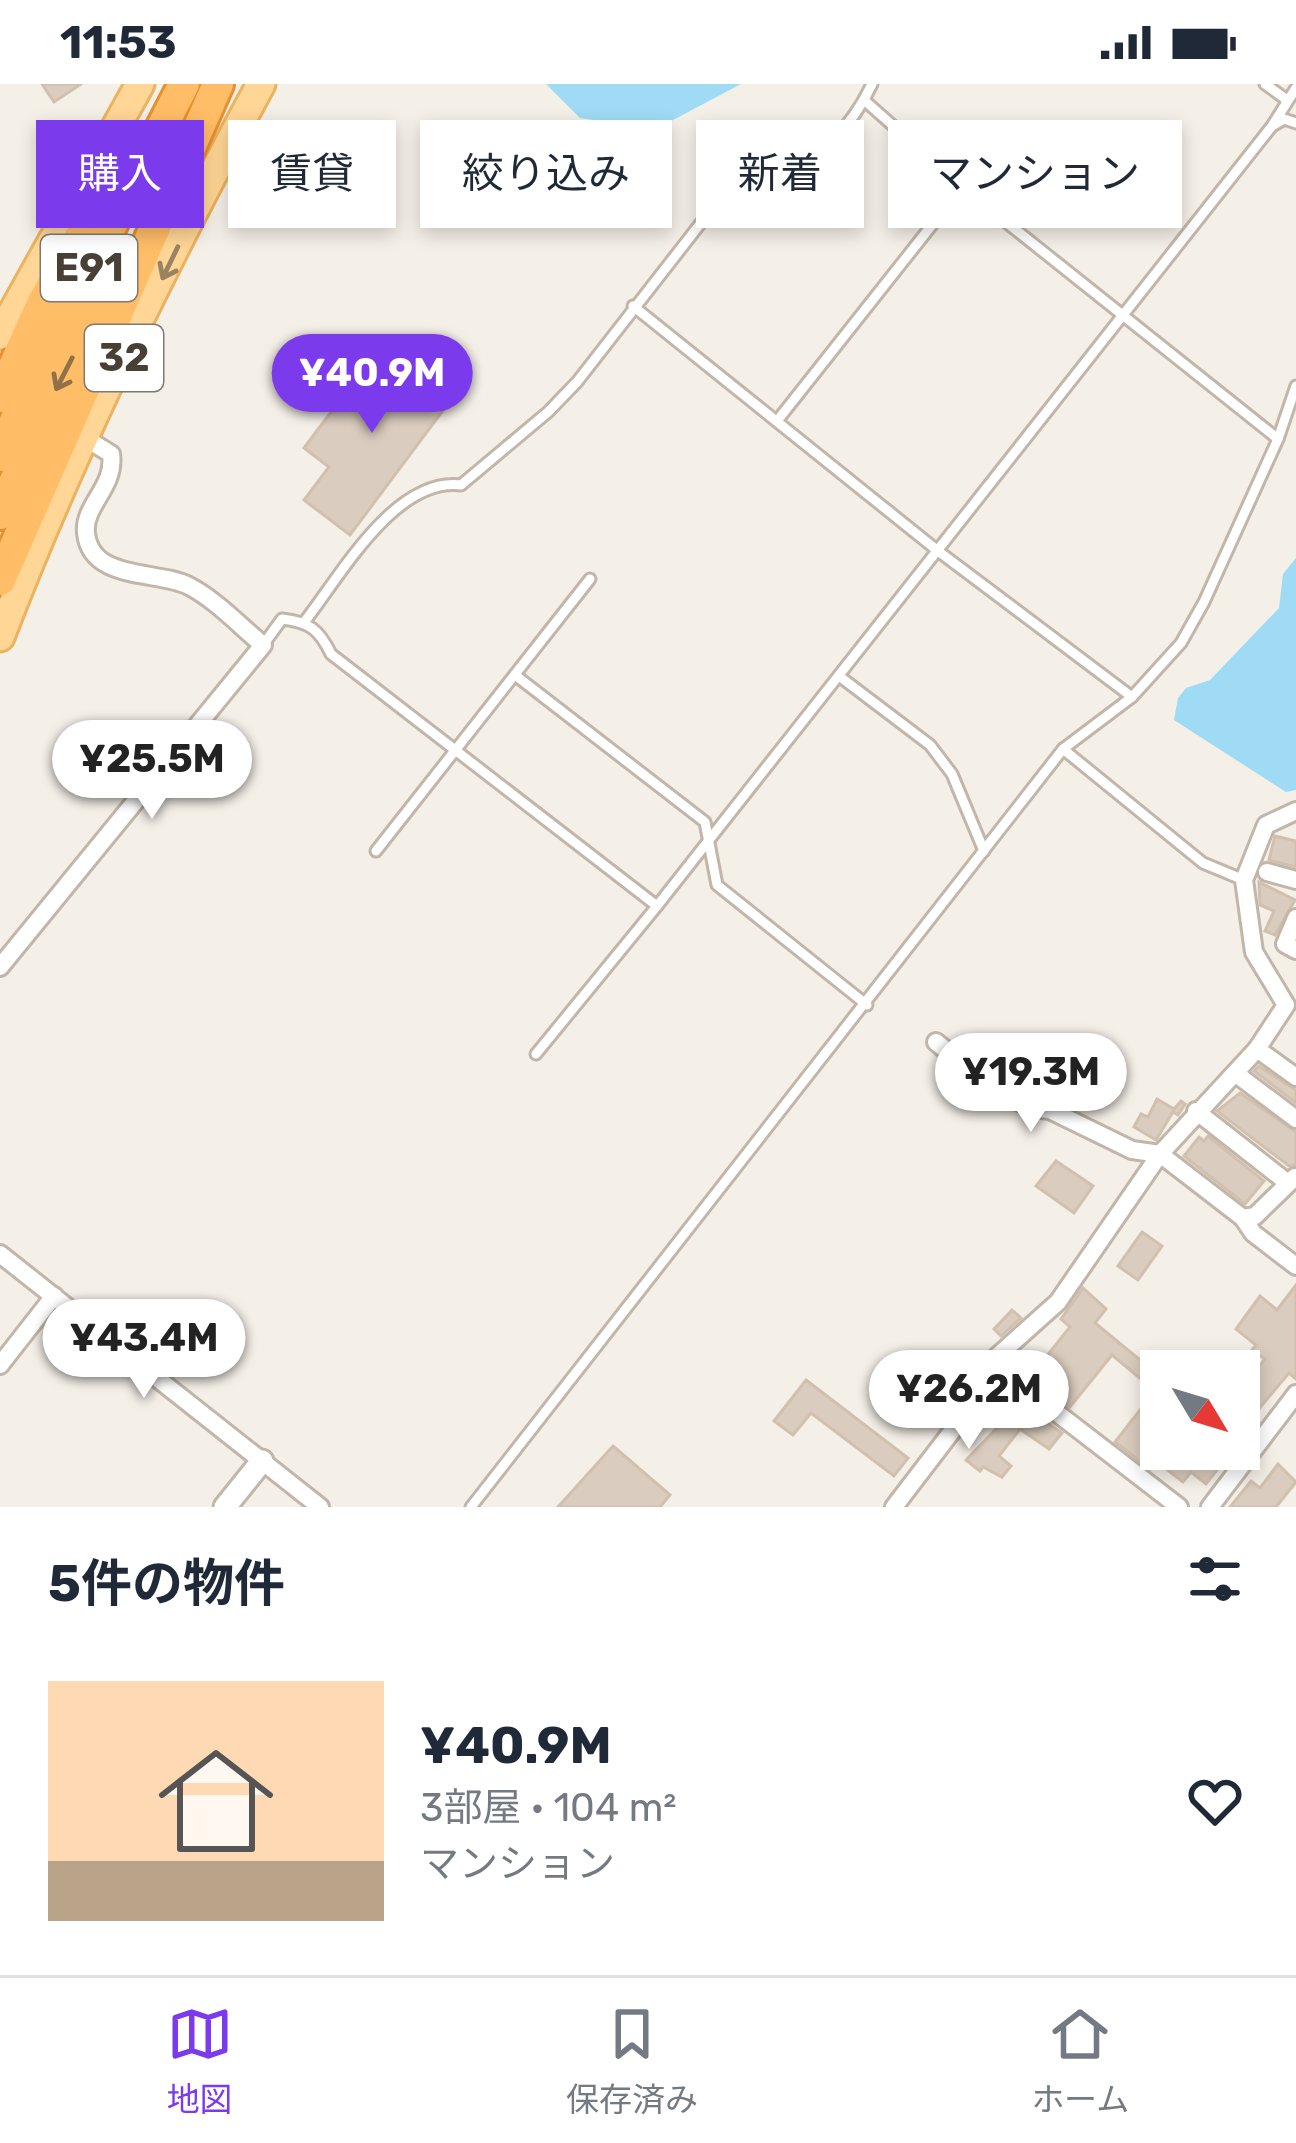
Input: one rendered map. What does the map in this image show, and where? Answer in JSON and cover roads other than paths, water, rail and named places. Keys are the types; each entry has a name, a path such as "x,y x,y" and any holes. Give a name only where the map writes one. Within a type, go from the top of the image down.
{"highway":[{"name":"E91","path":"3,506 59,382 217,84"},
{"path":"0,580 217,84"},
{"name":"E91","path":"0,456 36,372 176,97"},
{"path":"0,397 42,304 141,131 176,97"}],"main road":[{"path":"0,335 140,84"},
{"name":"32","path":"0,637 81,435 261,84"}],"street":[{"path":"0,967 263,645 194,588 115,568 96,554 86,535 88,520 113,471 111,454 81,435"},
{"path":"894,1507 959,1422 991,1362 1058,1302 1160,1154 1257,1049 1286,1005 1254,952 1244,880 1266,825 1296,812"},
{"path":"1267,872 1296,880"},
{"path":"1296,918 1286,944 1296,950"},
{"path":"935,1042 1016,1099 1049,1109 1132,1150 1160,1154 1296,1266"},
{"path":"1257,1049 1296,1077"},
{"path":"1235,1073 1296,1119"},
{"path":"1196,1111 1292,1180 1255,1216 1243,1218"},
{"path":"0,1254 320,1507"},
{"path":"0,1365 54,1296"},
{"path":"991,1362 1179,1507"},
{"path":"1210,1507 1296,1394"},
{"path":"225,1507 262,1460"}],"lane":[{"path":"305,621 391,511 438,482 460,484 548,412 577,382 710,210 731,196 807,164 840,134 872,84"},
{"path":"1265,84 1287,100"},
{"path":"536,1054 1124,315 1272,126 1296,88"},
{"path":"864,100 888,122"},
{"path":"1272,126 1284,119 1296,123"},
{"path":"777,421 930,228"},
{"path":"1013,228 1279,439"},
{"path":"633,305 938,551 1132,698"},
{"path":"471,1507 1063,749 1132,698 1181,644 1279,439 1296,386"},
{"path":"376,851 590,579"},
{"path":"263,645 282,619 305,621 322,634 331,654 656,907"},
{"path":"515,675 705,822 717,885 867,1004"},
{"path":"839,676 930,746 952,774 984,851"},
{"path":"1063,749 1203,863 1244,880"}],"water":[{"path":"546,84 741,84 672,121 580,118"},
{"path":"1296,558 1296,790 1286,792 1174,720 1178,698 1186,688 1210,680 1279,608 1283,574"}]}
